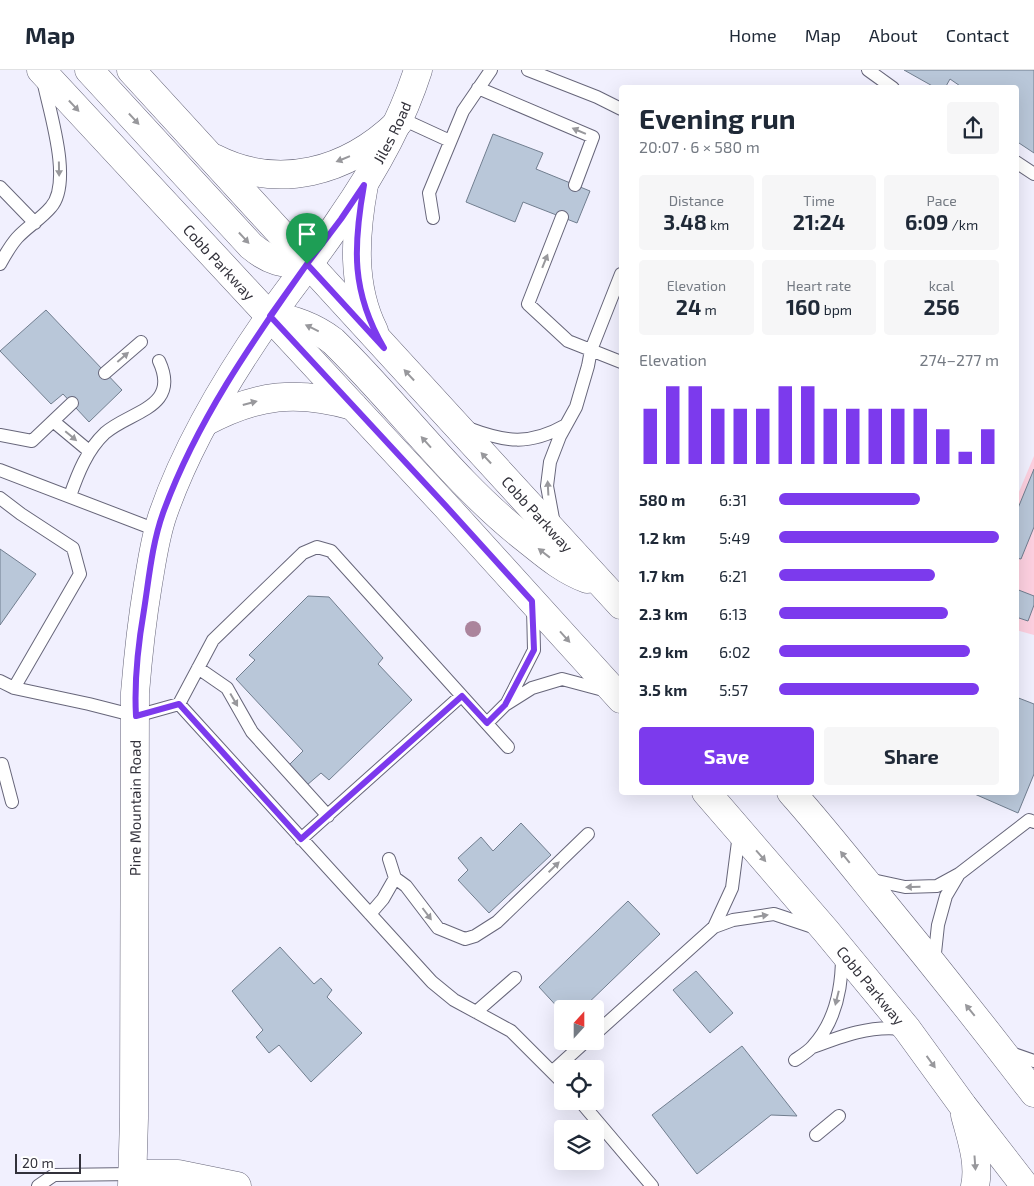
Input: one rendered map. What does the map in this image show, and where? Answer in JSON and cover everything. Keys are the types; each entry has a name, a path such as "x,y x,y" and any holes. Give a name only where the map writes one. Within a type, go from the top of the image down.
{"main road":[{"name":"Cobb Parkway","path":"41,70 354,406 619,696"},
{"path":"89,70 263,256 272,260 307,264"},
{"name":"Cobb Parkway","path":"131,70 619,604"},
{"name":"Jiles Road","path":"307,264 364,185 399,120 418,70"},
{"path":"207,155 224,163 267,175 288,175 311,171 349,158 383,137 399,120"},
{"path":"364,185 357,237 359,285 365,309 384,348"},
{"name":"Pine Mountain Road","path":"133,1180 135,693 140,637 153,550 163,514 183,466 205,422 241,360 307,264"},
{"path":"270,316 302,323 333,341 489,509 560,566 602,584"},
{"path":"205,422 244,404 262,399 299,396 335,401 354,406"},
{"name":"Cobb Parkway","path":"709,795 907,1029 1025,1186"},
{"path":"794,795 934,965 1034,1093"},
{"path":"963,1106 975,1156 976,1180 974,1186"},
{"path":"133,1180 178,1174 237,1186"}],"lane":[{"path":"0,264 17,238 53,206 57,194 59,167 56,134 41,70"},
{"path":"433,218 429,193 463,111 491,70"},
{"path":"528,70 597,97 619,108"},
{"path":"868,70 889,85"},
{"path":"478,88 593,137 575,185"},
{"path":"399,120 450,142"},
{"path":"1019,164 1034,174"},
{"path":"0,187 34,223"},
{"path":"562,217 528,304 568,341 619,361"},
{"path":"557,536 547,486 552,456 576,407 588,366 590,350 619,279"},
{"path":"105,373 141,342"},
{"path":"70,496 89,451 106,433 124,421 144,412 159,397 163,388 164,378 158,361"},
{"path":"0,435 32,440 72,403"},
{"path":"53,421 89,451"},
{"path":"454,424 492,436 517,440 543,436 566,425"},
{"path":"0,470 158,531"},
{"path":"0,498 73,548 80,574 68,598 14,688"},
{"path":"0,680 14,688 136,716 179,704 213,640 303,553 317,547 331,551 508,747"},
{"path":"505,705 534,650 532,601"},
{"path":"198,668 227,688 252,732 328,816"},
{"path":"487,723 505,705 532,688 562,679 619,696"},
{"path":"301,839 462,696"},
{"path":"179,704 432,982 454,1000 511,1031 553,1071 576,1050"},
{"path":"2,764 12,802"},
{"path":"810,795 817,822"},
{"path":"863,878 905,887 937,886 959,874 1029,820 1034,822"},
{"path":"714,927 732,888 740,831"},
{"path":"389,859 395,878 406,886 438,928 465,939 475,936 497,922 588,834"},
{"path":"934,965 938,925 946,896 959,874"},
{"path":"370,914 383,899 395,878"},
{"path":"604,1026 714,927 733,920 774,914 834,941 842,976 832,1020 813,1047"},
{"path":"476,1012 514,978"},
{"path":"795,1060 813,1047 846,1035 886,1027 907,1029"},
{"path":"1000,1048 1027,1060 1034,1061"},
{"path":"588,1110 652,1186"},
{"path":"816,1134 839,1116"},
{"path":"38,1186 54,1174 133,1180"}],"shaded area":[{"path":"1034,456 1034,635 1019,631 1019,492"}],"building":[{"path":"904,70 1034,70 1034,153 1019,143 1019,85 959,85 950,79 947,85 931,85"},
{"path":"493,134 543,153 536,169 590,191 577,223 523,202 515,222 466,202"},
{"path":"46,310 122,390 89,422 63,394 51,404 0,351"},
{"path":"1034,469 1034,527 1021,559 1019,559 1019,506"},
{"path":"0,549 36,574 0,625"},
{"path":"1019,590 1034,596 1034,605 1028,621 1019,618"},
{"path":"308,596 329,597 383,658 378,664 412,700 329,780 321,773 307,785 289,765 303,751 236,679 255,660 249,655"},
{"path":"1019,698 1034,704 1034,774 1018,813 977,795 1019,795"},
{"path":"521,823 551,855 489,913 458,880 468,870 458,858 481,837 493,851"},
{"path":"628,901 660,934 591,1000 554,1000 554,1003 539,987"},
{"path":"280,947 314,984 321,978 332,990 327,997 362,1033 311,1082 279,1045 269,1053 256,1037 263,1030 232,991"},
{"path":"696,971 733,1013 710,1033 673,990"},
{"path":"742,1046 797,1116 771,1115 697,1174 652,1115"}],"route":[{"path":"307,264 270,316 241,360 205,422 183,466 163,514 153,550 140,637 135,693 136,716 179,704 301,839 462,696 487,723 505,705 534,650 532,601 270,316 307,264 384,348 365,309 359,285 357,237 364,185 307,264"}]}
